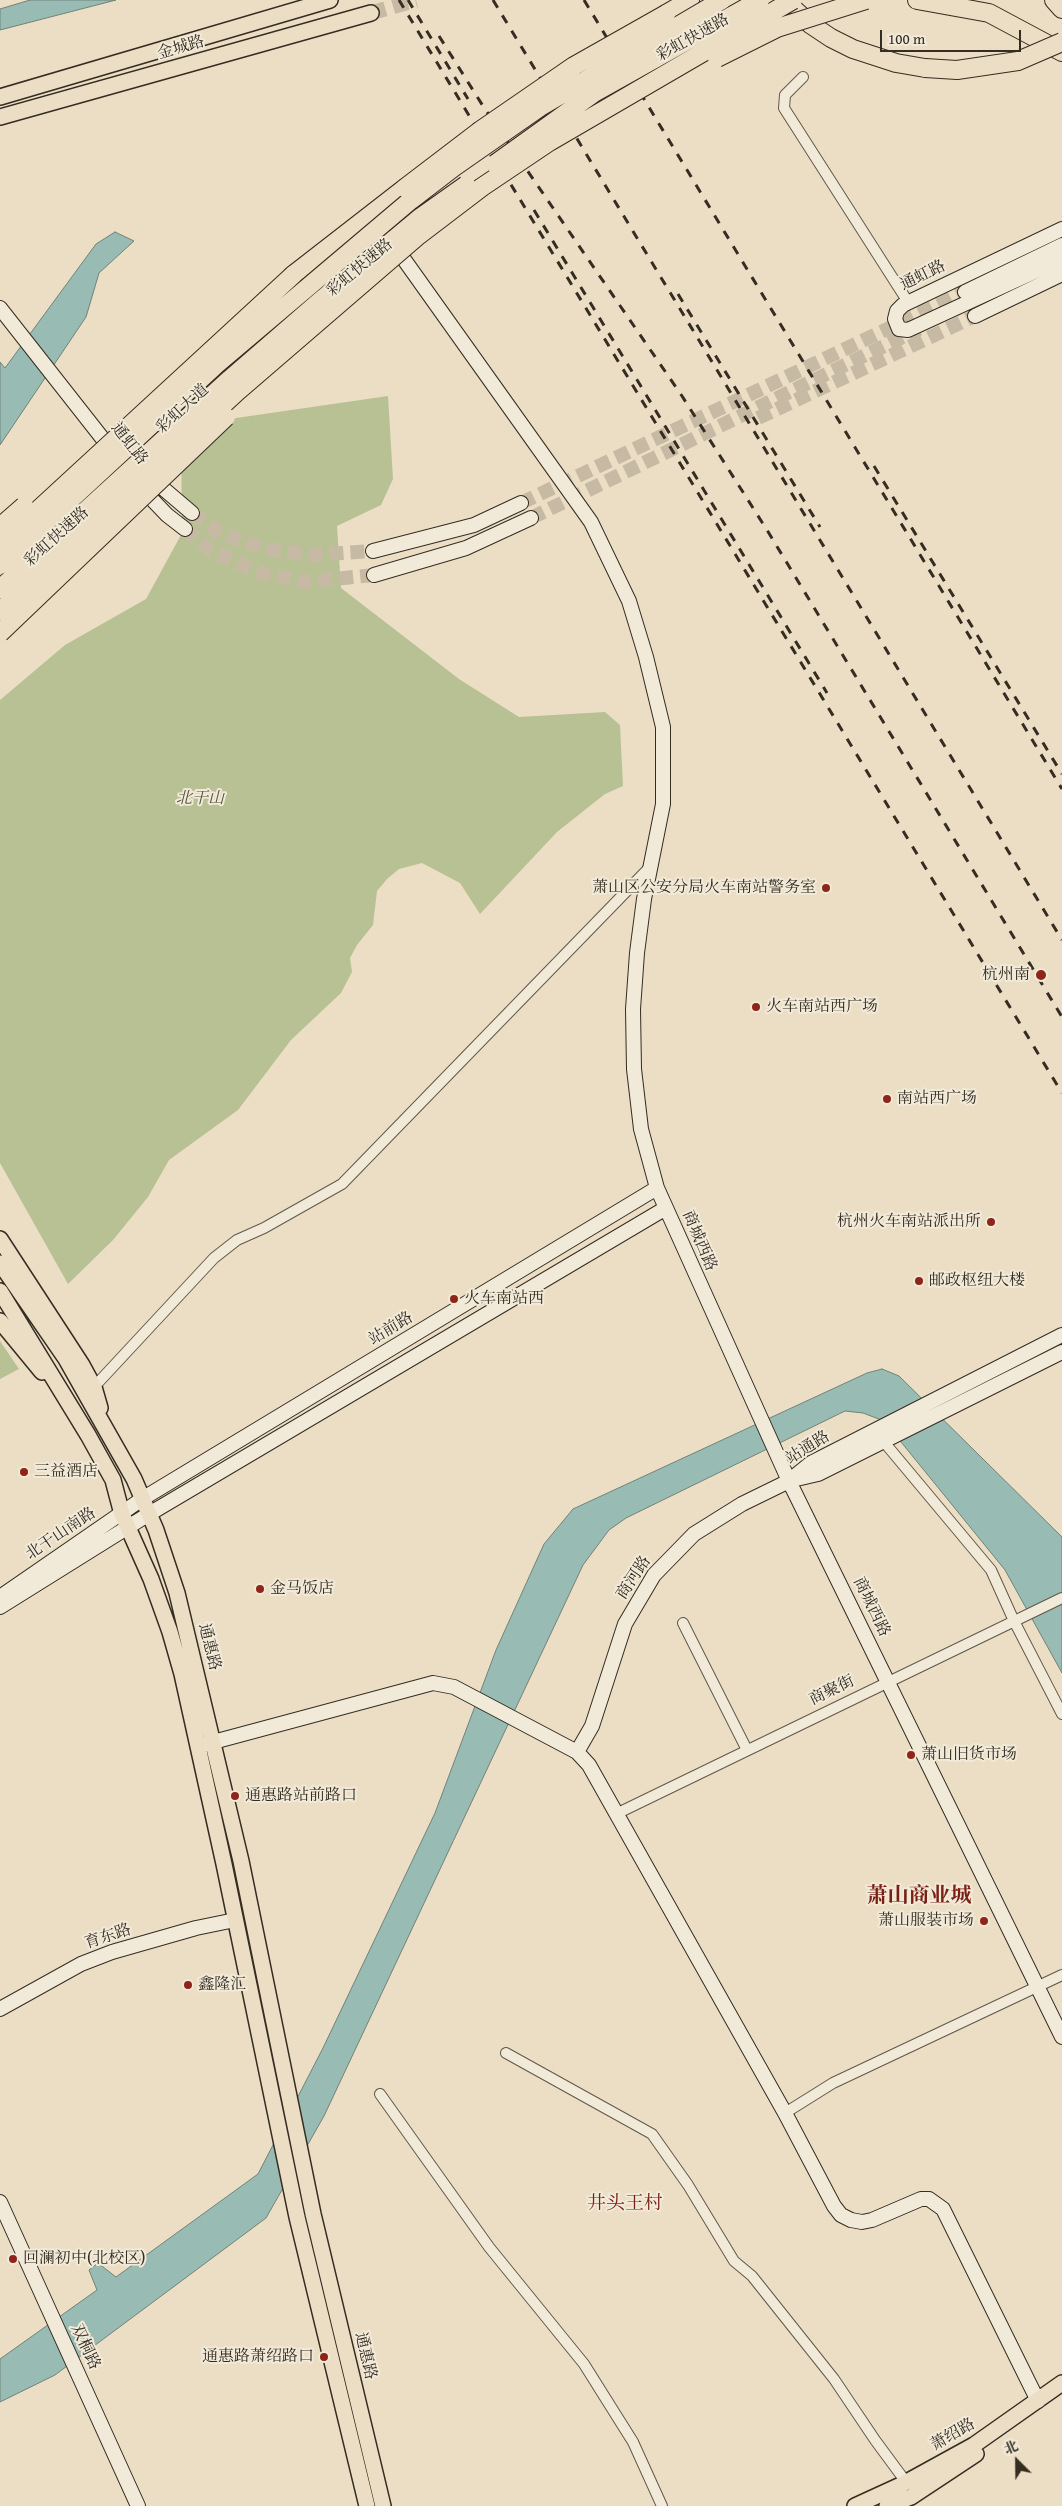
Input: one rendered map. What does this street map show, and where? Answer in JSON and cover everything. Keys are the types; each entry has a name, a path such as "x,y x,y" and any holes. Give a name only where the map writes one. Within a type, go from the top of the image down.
{"highway":[{"path":"666,14 679,0"},
{"path":"0,527 201,344 294,275 481,130 574,66 690,0"},
{"name":"彩虹快速路","path":"0,565 217,364 411,200 475,151 540,107 722,0"},
{"name":"彩虹快速路","path":"0,589 230,379 421,217 594,93 760,0"},
{"path":"784,0 817,29 853,49 896,63 925,68 957,70 1018,62 1062,42"},
{"path":"0,611 238,391 419,235 482,187 549,142 793,0"},
{"path":"549,142 610,120 735,48 777,28 866,0"},
{"path":"917,0 989,12 1062,52"},
{"path":"1054,0 1062,9"},
{"path":"0,545 294,275"},
{"path":"0,633 199,444 331,312"}],"main road":[{"name":"金城路","path":"0,97 330,0"},
{"name":"金城路","path":"0,117 371,13"},
{"name":"商城西路","path":"376,222 591,522 629,601 646,657 663,727 663,804 650,867 636,954 633,1008 634,1069 641,1129 657,1188 702,1290 777,1450 789,1481 1062,2037"},
{"name":"彩虹大道","path":"0,551 306,278 376,222"},
{"name":"通虹路","path":"1062,229 908,302 897,311 895,319 899,329 908,330 1062,260"},
{"path":"965,292 1062,245"},
{"name":"彩虹大道","path":"0,602 325,305 398,251"},
{"path":"975,316 1062,274"},
{"name":"通虹路","path":"0,308 52,374 138,474 167,515 185,529"},
{"name":"通虹路","path":"138,474 192,513"},
{"path":"373,551 474,525 521,502"},
{"path":"374,575 466,548 531,522"},
{"name":"站前路","path":"142,1499 657,1188"},
{"path":"0,1607 129,1529 149,1514 666,1208"},
{"path":"0,1240 94,1387 105,1429"},
{"name":"通惠路","path":"0,1263 66,1359 134,1479 149,1514 177,1593 241,1861 313,2214 383,2506"},
{"name":"通惠路","path":"0,1291 88,1435 113,1480 122,1514 151,1579 170,1632 182,1674 297,2217 367,2506"},
{"path":"0,1321 42,1372 88,1435"},
{"name":"站通路","path":"789,1481 811,1463 933,1402 1062,1334"},
{"name":"站通路","path":"789,1481 818,1474 1062,1352"},
{"name":"商河路","path":"577,1752 592,1726 625,1624 654,1575 694,1534 742,1504 789,1481"},
{"name":"北干山南路","path":"0,1597 142,1499"},
{"path":"196,1747 433,1683 454,1687 577,1752 589,1765 785,2114 834,2206 846,2217 862,2222 872,2220 921,2199 937,2203 943,2208 1038,2401"},
{"name":"育东路","path":"0,2009 80,1964 168,1936 235,1920"},
{"name":"双桐路","path":"0,2202 138,2506"},
{"name":"萧绍路","path":"856,2506 909,2492 1062,2383"},
{"path":"887,2506 1062,2396"}],"street":[{"path":"803,77 785,95 784,108 908,302"},
{"path":"94,1387 214,1258 237,1240 264,1228 342,1184 650,867"},
{"path":"884,1442 991,1570 1014,1621 1062,1714"},
{"name":"商聚街","path":"616,1814 887,1681 1062,1598"},
{"path":"683,1623 747,1750"},
{"path":"785,2114 833,2083 1062,1975"},
{"path":"506,2052 652,2134 688,2186 734,2261 752,2276 834,2378 909,2492"},
{"path":"380,2094 489,2247 584,2364 634,2442 662,2506"}],"green space":[{"name":"北干山","path":"388,396 393,479 381,505 337,526 341,588 459,679 519,717 605,712 620,725 623,786 605,794 557,832 480,914 460,883 422,863 399,869 387,879 377,891 373,925 357,945 350,958 352,972 341,993 291,1040 238,1110 169,1160 148,1197 113,1240 68,1284 0,1163 0,700 65,645 146,599 182,533 181,426"},
{"path":"0,1341 19,1369 0,1379"}],"water":[{"path":"30,0 116,0 0,30 0,9"},
{"path":"115,232 134,241 99,273 86,317 0,445 0,362 5,368 96,244"},
{"path":"882,1369 899,1376 1062,1537 1062,1673 1005,1570 884,1421 863,1413 845,1411 626,1518 609,1530 583,1565 324,2116 266,2218 55,2375 0,2402 0,2359 97,2290 89,2270 98,2263 116,2277 258,2174 323,2048 435,1813 496,1650 544,1544 573,1509 867,1373"}],"tunnel":[{"path":"371,13 416,0"},
{"path":"521,503 965,292"},
{"path":"758,418 975,316"},
{"path":"531,518 919,329"},
{"path":"192,513 220,533 266,549 311,555 373,551"},
{"path":"185,529 210,550 258,572 303,582 374,575"}],"railway":[{"path":"399,0 1062,1093"},
{"path":"408,0 468,99"},
{"path":"493,0 1062,940"},
{"path":"584,0 1062,789"},
{"path":"439,36 483,106 682,396 767,530 1062,1017"},
{"path":"534,210 827,693"},
{"path":"678,294 820,527"},
{"path":"874,466 1062,774"}],"place":[{"name":"萧山区公安分局火车南站警务室","path":"826,888"},
{"name":"杭州南","path":"1041,975"},
{"name":"火车南站西广场","path":"756,1007"},
{"name":"南站西广场","path":"887,1099"},
{"name":"杭州火车南站派出所","path":"991,1222"},
{"name":"邮政枢纽大楼","path":"919,1281"},
{"name":"火车南站西","path":"454,1299"},
{"name":"三益酒店","path":"24,1472"},
{"name":"金马饭店","path":"260,1589"},
{"name":"萧山旧货市场","path":"911,1755"},
{"name":"通惠路站前路口","path":"235,1796"},
{"name":"萧山服装市场","path":"984,1921"},
{"name":"鑫隆汇","path":"188,1985"},
{"name":"回澜初中(北校区)","path":"13,2259"},
{"name":"通惠路萧绍路口","path":"324,2357"}],"district":[{"name":"萧山商业城","path":"919,1897"},
{"name":"井头王村","path":"625,2204"}]}
